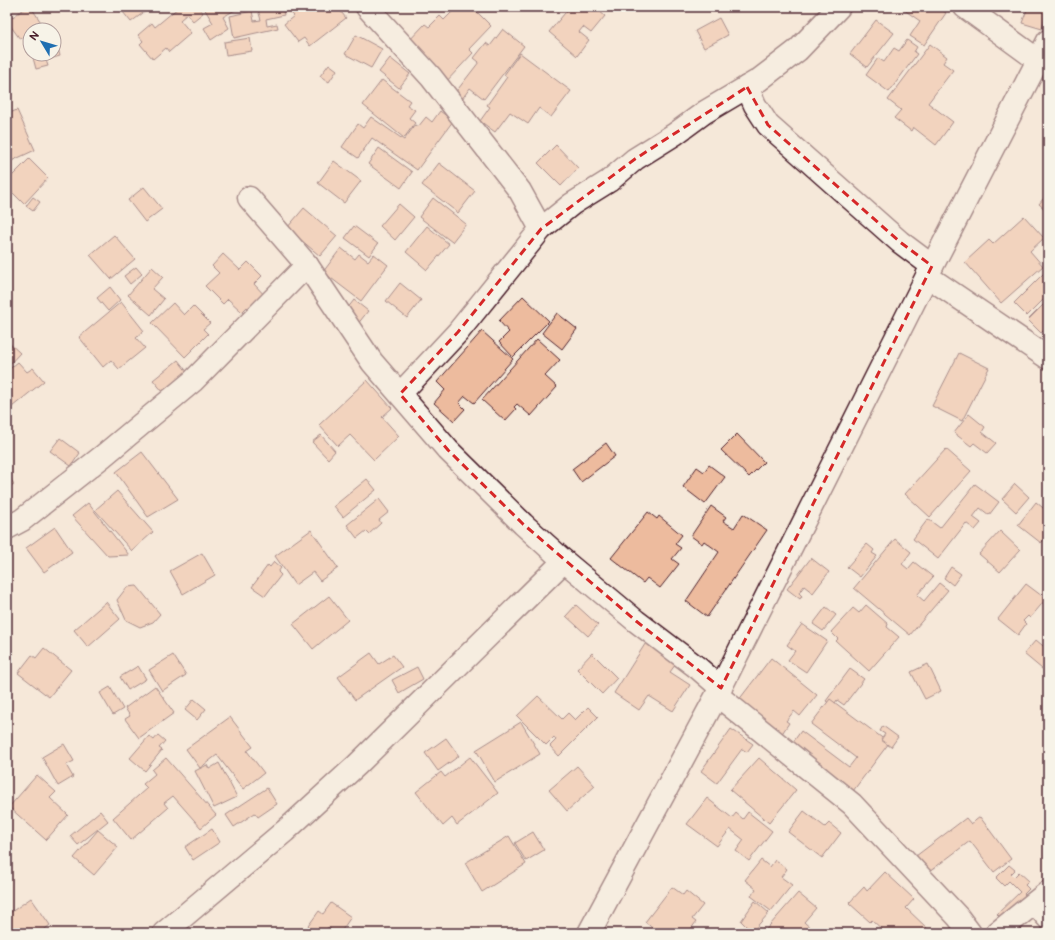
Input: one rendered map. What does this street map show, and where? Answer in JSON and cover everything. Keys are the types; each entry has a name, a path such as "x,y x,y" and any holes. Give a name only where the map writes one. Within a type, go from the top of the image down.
{"street":[{"path":"367,7 431,77 520,191 541,229"},
{"path":"400,394 458,332 541,229 572,204 609,181 635,159 675,134 705,112 759,80 798,50 839,7"},
{"path":"964,7 1039,61"},
{"path":"589,933 719,691 930,271 1048,41"},
{"path":"747,87 755,105 768,125 900,242 930,271 1048,358"},
{"path":"249,198 307,265 372,362 448,450 523,524 564,561 636,621 698,668 719,691 852,804 953,911 970,933"},
{"path":"7,528 22,520 103,456 193,381 307,265"},
{"path":"164,933 285,831 357,765 564,561"},
{"path":"997,933 1044,904"}],"highlighted area":[{"path":"747,87 768,125 900,242 932,266 721,688 636,621 523,524 448,450 400,394 458,332 541,229 635,159"}],"building":[{"path":"27,7 31,7 41,22 22,22 22,38 20,39 7,21"},
{"path":"119,7 151,7 131,22"},
{"path":"179,7 198,7 203,13 193,21 187,14 180,20 191,33 169,52 166,48 153,59 140,44 143,41 138,35 152,23 155,27"},
{"path":"240,7 223,17 229,28 211,40 204,28 213,23 204,8"},
{"path":"271,7 282,7 284,15 266,19 267,26 277,24 278,28 234,38 230,16 252,11 254,21 261,20 258,10"},
{"path":"286,7 337,7 346,18 310,46 304,38 298,42 284,24 294,16"},
{"path":"457,7 472,7 491,26 469,49 473,53 445,83 405,45 425,24 429,27 440,16 444,20"},
{"path":"570,7 594,7 605,16 591,33 583,27 579,32 589,40 577,56 549,32"},
{"path":"900,7 938,7 946,13 924,45 910,36 920,21"},
{"path":"1028,7 1048,7 1042,29 1022,23"},
{"path":"719,18 728,35 704,48 695,31"},
{"path":"876,20 894,33 867,67 850,54"},
{"path":"503,29 524,46 484,99 470,88 462,99 455,93 479,62 474,58 486,43 490,46"},
{"path":"356,35 382,49 371,68 345,54"},
{"path":"250,38 252,51 226,55 224,42"},
{"path":"907,40 917,47 914,52 917,54 889,92 866,75 878,58 884,62 894,48 899,51"},
{"path":"930,44 947,57 943,63 953,70 928,103 953,122 936,145 913,127 911,131 894,118 901,110 888,100"},
{"path":"520,53 571,91 551,117 539,108 528,124 510,112 495,132 480,121 490,107 487,105 507,77 504,75"},
{"path":"390,58 410,74 399,88 379,72"},
{"path":"34,62 47,62 48,66 36,69"},
{"path":"329,64 337,70 329,82 320,76"},
{"path":"382,80 410,101 407,105 415,110 409,118 415,123 404,138 363,105"},
{"path":"17,110 35,150 7,163 7,114"},
{"path":"440,111 453,121 417,170 372,138 358,158 342,147 358,124 363,128 371,117 404,140 415,125 418,127 426,117 432,122"},
{"path":"556,145 578,168 561,186 538,163"},
{"path":"379,148 412,172 401,188 368,164"},
{"path":"29,159 48,178 24,204 7,187 7,181"},
{"path":"334,161 361,181 344,203 318,183"},
{"path":"439,163 475,191 458,213 422,185"},
{"path":"144,187 162,209 145,222 128,200"},
{"path":"1048,193 1048,212 1039,204"},
{"path":"33,197 40,202 33,211 26,206"},
{"path":"433,198 466,224 452,242 419,217"},
{"path":"399,204 414,217 395,240 380,226"},
{"path":"304,208 337,236 320,256 287,228"},
{"path":"1024,216 1044,238 1030,251 1043,266 1001,303 965,262 989,240 993,244"},
{"path":"354,226 378,244 369,256 345,238"},
{"path":"427,226 449,244 427,270 406,252"},
{"path":"114,235 135,259 111,279 90,255"},
{"path":"341,248 355,259 359,254 368,261 374,254 388,265 361,301 323,272"},
{"path":"223,254 240,270 248,262 262,276 254,284 267,298 252,313 247,307 242,312 228,299 223,304 205,286 219,273 212,266"},
{"path":"136,267 142,274 130,284 124,276"},
{"path":"152,267 163,277 152,289 164,299 151,315 128,295"},
{"path":"1048,269 1048,295 1027,316 1014,303"},
{"path":"400,283 421,300 407,318 386,301"},
{"path":"110,287 120,300 108,311 97,298"},
{"path":"523,296 549,321 513,357 499,342 509,332 499,321"},
{"path":"354,300 368,311 357,325 343,314"},
{"path":"1048,300 1048,326 1041,333 1028,320"},
{"path":"121,302 144,331 136,338 145,348 119,369 111,360 103,367 79,337"},
{"path":"173,303 184,315 193,306 210,323 203,329 208,334 185,357 152,323"},
{"path":"557,313 577,329 562,349 542,333"},
{"path":"482,331 513,359 474,403 465,396 459,403 465,409 454,421 434,403 445,390 437,382"},
{"path":"537,339 560,360 545,376 557,387 531,416 517,404 514,407 516,409 505,421 482,400"},
{"path":"7,341 20,353 7,367"},
{"path":"959,353 989,368 962,421 932,406"},
{"path":"178,360 188,373 164,393 153,380"},
{"path":"18,362 27,372 33,368 44,381 7,411 7,371"},
{"path":"367,380 392,408 382,417 399,436 374,460 350,435 338,446 319,425"},
{"path":"969,414 985,427 982,432 996,443 987,453 974,443 971,446 954,433"},
{"path":"737,434 764,462 749,477 721,450"},
{"path":"321,435 335,451 328,459 312,442"},
{"path":"60,438 80,453 71,466 50,451"},
{"path":"606,443 615,456 581,482 572,469"},
{"path":"946,449 971,471 930,517 905,494"},
{"path":"142,452 178,499 148,517 116,472"},
{"path":"709,465 725,477 705,504 683,487 697,467 704,472"},
{"path":"7,474 14,484 7,488"},
{"path":"367,479 376,490 343,517 334,506"},
{"path":"975,484 999,502 989,515 980,508 973,517 981,523 975,530 966,523 938,559 913,539 928,519 940,528"},
{"path":"1015,484 1029,497 1016,512 1002,499"},
{"path":"117,491 153,532 132,551 95,510"},
{"path":"379,499 389,512 379,520 381,523 369,534 366,531 357,538 347,525"},
{"path":"1036,502 1048,512 1048,535 1041,543 1018,525"},
{"path":"88,503 129,555 108,556 72,516"},
{"path":"711,506 726,517 723,521 734,528 743,514 767,530 707,617 686,601 719,552 704,541 702,544 691,536"},
{"path":"648,512 657,519 659,516 682,535 675,544 681,548 672,559 679,564 660,588 647,578 643,583 611,558"},
{"path":"55,527 72,552 44,572 26,548"},
{"path":"311,530 338,568 320,581 313,572 295,585 275,556"},
{"path":"1000,531 1020,550 1000,572 979,554"},
{"path":"895,539 911,552 902,564 908,569 914,562 933,577 917,595 924,601 939,583 948,590 910,635 854,588"},
{"path":"867,544 874,550 872,553 877,556 860,577 847,567"},
{"path":"202,553 215,575 183,594 170,571"},
{"path":"811,558 829,572 813,593 804,586 799,593 802,596 800,599 787,589"},
{"path":"274,562 281,568 278,572 281,575 265,596 252,587 268,565 270,567"},
{"path":"951,567 961,574 953,585 944,578"},
{"path":"1026,584 1046,599 1030,618 1028,616 1023,621 1026,624 1018,635 998,619"},
{"path":"137,586 160,614 153,622 140,627 126,620 117,600 127,587"},
{"path":"329,596 348,620 313,649 293,624"},
{"path":"106,602 120,619 88,647 74,630"},
{"path":"576,605 598,625 588,636 566,616"},
{"path":"866,605 888,624 887,627 899,637 869,671 836,641 838,639 831,632 853,608 859,613"},
{"path":"826,607 836,615 823,631 813,624"},
{"path":"802,624 827,641 806,672 788,660 795,651 787,645"},
{"path":"1036,640 1048,650 1048,674 1024,654"},
{"path":"647,641 678,661 670,672 690,685 673,711 649,696 639,710 614,693"},
{"path":"44,648 71,670 49,697 18,673 32,655 36,658"},
{"path":"371,653 379,664 393,655 402,667 355,700 338,677"},
{"path":"592,653 617,678 602,694 577,669"},
{"path":"173,655 186,675 162,691 149,670"},
{"path":"771,658 817,695 800,716 794,711 786,721 789,723 781,735 738,701"},
{"path":"928,664 941,691 925,699 911,672"},
{"path":"138,666 146,679 128,690 120,677"},
{"path":"417,667 423,679 399,693 392,680"},
{"path":"850,669 864,679 844,705 837,700 833,706 826,701"},
{"path":"155,686 174,713 139,738 125,719 130,716 125,708"},
{"path":"110,687 123,709 113,715 100,693"},
{"path":"538,696 562,719 568,713 575,720 588,707 598,717 559,756 550,746 556,740 554,737 546,745 517,716"},
{"path":"194,699 206,709 197,720 185,710"},
{"path":"830,699 889,743 853,791 791,745 801,731 849,767 856,758 811,724"},
{"path":"230,717 253,747 247,751 264,773 243,789 217,755 200,768 186,749"},
{"path":"521,722 540,754 495,782 476,750"},
{"path":"883,726 898,737 891,747 881,740 885,734 880,731"},
{"path":"731,729 753,744 747,752 742,749 717,783 701,771"},
{"path":"158,735 165,741 159,748 162,750 145,771 130,758 149,736 154,740"},
{"path":"446,738 459,756 438,771 425,753"},
{"path":"64,744 74,761 66,765 73,777 58,786 42,757"},
{"path":"470,757 498,793 457,825 452,818 443,826 416,792 441,772 445,777"},
{"path":"166,758 216,815 201,828 173,796 164,803 168,808 131,840 113,818 147,788 143,784 155,774 152,770"},
{"path":"759,758 796,790 769,823 730,790"},
{"path":"219,763 237,797 214,808 195,771 207,765 209,769"},
{"path":"577,766 595,786 567,811 549,790"},
{"path":"37,775 56,792 50,798 68,815 46,840 9,807"},
{"path":"267,788 277,804 258,817 255,813 234,827 226,815"},
{"path":"707,798 732,818 736,813 743,819 748,812 772,831 749,861 736,851 744,840 730,829 717,846 687,824"},
{"path":"100,811 108,821 78,845 70,836"},
{"path":"804,811 825,827 829,823 841,833 822,858 788,832"},
{"path":"980,817 1011,859 994,872 970,841 929,872 916,856 966,818 971,824"},
{"path":"212,829 220,842 193,860 185,847"},
{"path":"98,830 118,847 94,875 74,858"},
{"path":"533,832 544,850 526,861 515,843"},
{"path":"509,836 526,864 482,892 465,863"},
{"path":"761,860 770,867 775,860 787,869 781,877 792,885 771,911 751,896 756,889 745,880"},
{"path":"1009,865 1015,870 1011,874 1014,877 1019,872 1029,881 1025,885 1029,889 1024,894 1028,898 1004,921 997,914 1020,892 1009,881 1004,886 996,878"},
{"path":"885,872 914,899 906,908 929,930 926,933 886,933 872,920 870,922 849,903 864,887 867,891"},
{"path":"672,887 683,895 686,891 703,905 692,919 696,922 688,933 684,933 680,930 678,933 659,933 645,922"},
{"path":"798,893 816,908 804,922 814,931 812,933 763,933"},
{"path":"31,898 50,925 40,933 7,933 7,915"},
{"path":"755,901 769,913 752,932 741,921"},
{"path":"331,903 351,917 340,933 336,933 328,927 324,933 303,933 319,911 323,914"}]}
